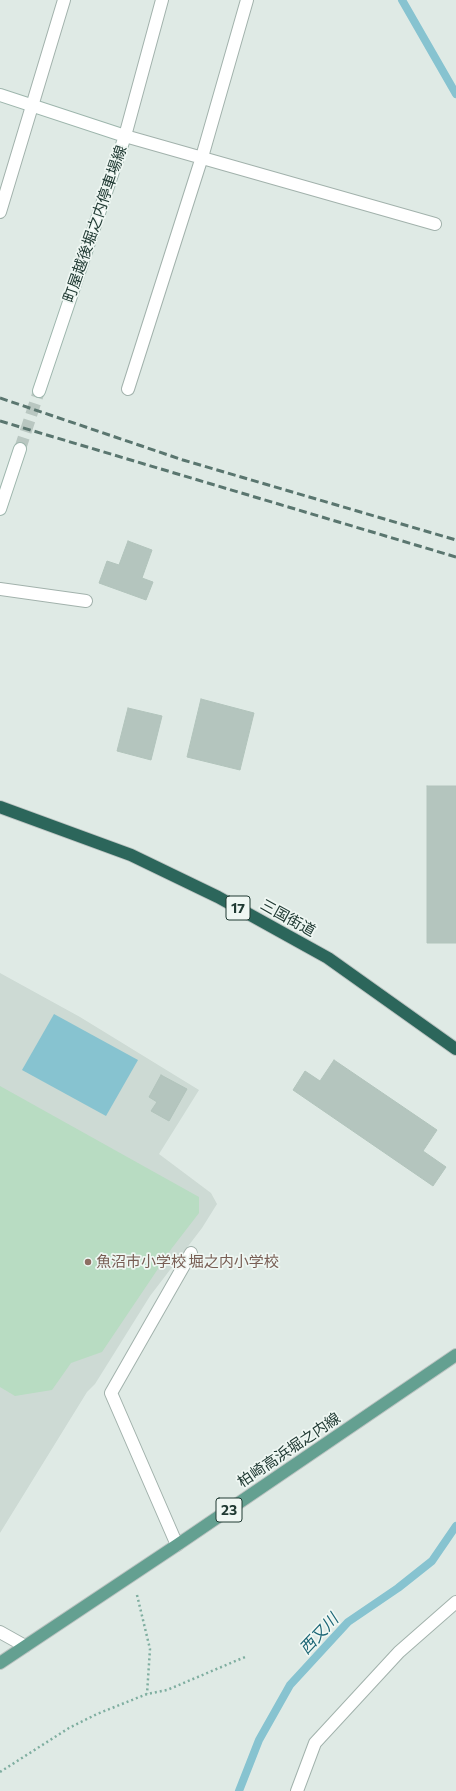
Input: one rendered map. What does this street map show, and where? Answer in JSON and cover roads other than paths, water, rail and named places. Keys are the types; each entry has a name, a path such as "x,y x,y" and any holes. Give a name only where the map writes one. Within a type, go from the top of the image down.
{"highway":[{"name":"三国街道","path":"0,807 131,855 218,897 328,958 456,1049"}],"main road":[{"name":"柏崎高浜堀之内線","path":"0,1663 177,1545 456,1355"}],"street":[{"path":"0,212 64,0"},
{"path":"128,389 202,158 247,0"},
{"path":"159,1 125,136 435,224"},
{"name":"町屋越後堀之内停車場線","path":"0,95 125,136 39,391"},
{"path":"0,509 20,449"},
{"path":"0,589 86,601"},
{"path":"177,1545 111,1393 191,1253"},
{"path":"297,1791 315,1742 399,1652 456,1602"},
{"path":"0,1632 25,1646"}],"water":[{"path":"54,1014 138,1060 106,1116 22,1070"}],"waterway":[{"name":"西又川","path":"402,0 456,94"},
{"name":"西又川","path":"239,1791 259,1740 290,1685 348,1622 398,1588 432,1561 456,1526"}],"tunnel":[{"path":"20,449 39,391"}],"railway":[{"path":"0,398 183,460 456,540"},
{"path":"0,421 456,557"}],"place":[{"name":"魚沼市小学校 堀之内小学校","path":"88,1262"}]}
